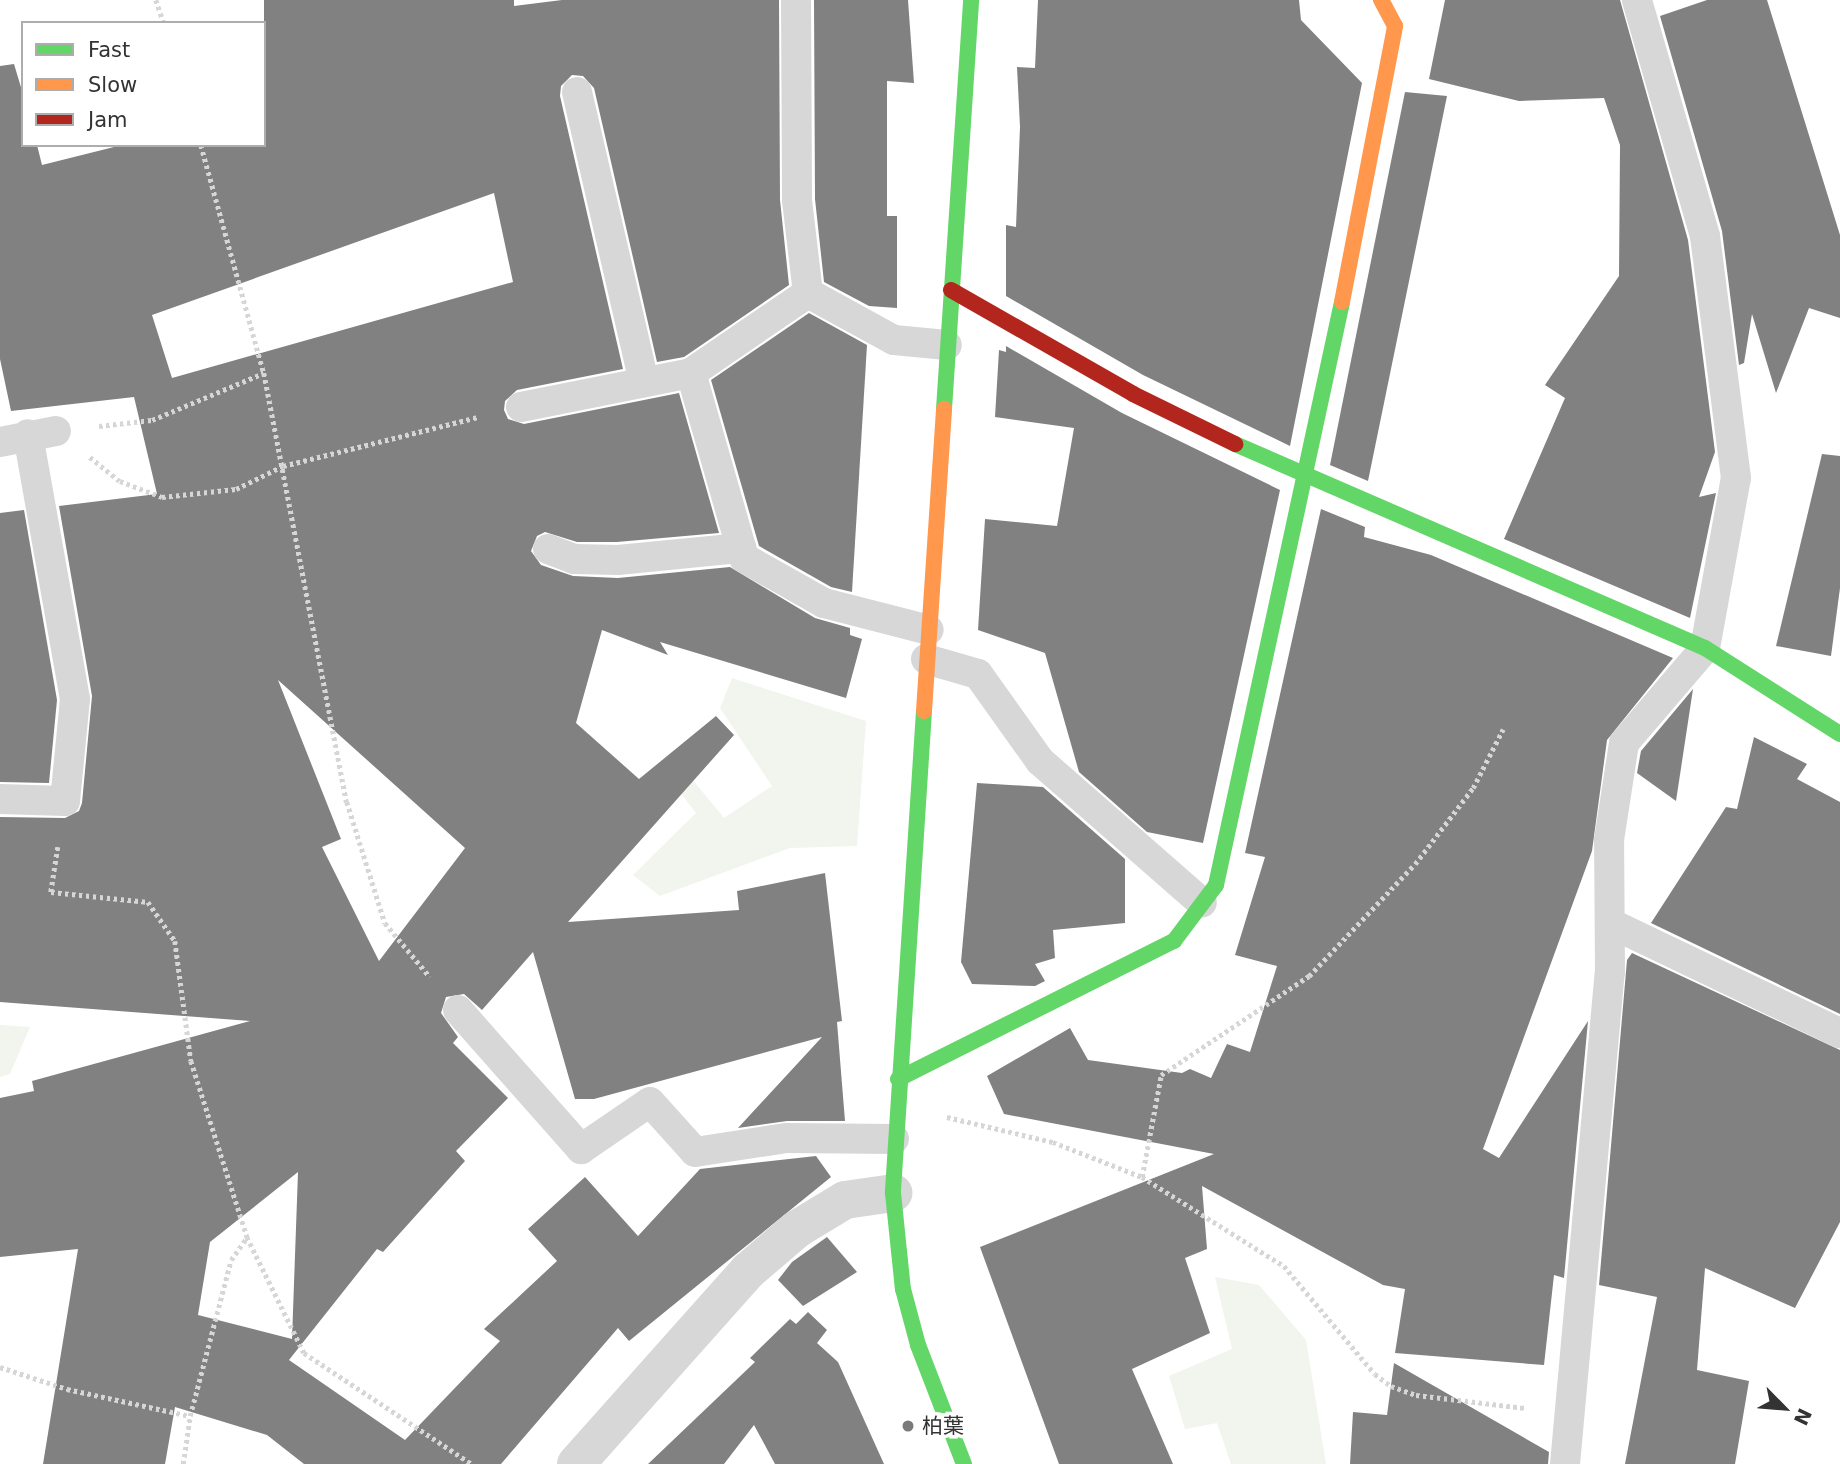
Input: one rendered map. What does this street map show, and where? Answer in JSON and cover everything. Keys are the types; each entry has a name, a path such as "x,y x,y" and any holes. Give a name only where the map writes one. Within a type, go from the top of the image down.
{"street":[{"path":"964,1464 918,1345 906,1300 893,1192 896,1108 971,0"},
{"path":"898,1079 1174,940 1216,885 1305,478 1395,26 1381,0"},
{"path":"951,290 1133,394 1305,478 1704,648 1840,734"},
{"path":"576,1464 768,1254 797,1229 845,1200 893,1192"}],"lane":[{"path":"796,0 797,200 807,293"},
{"path":"1565,1464 1609,986 1609,840 1624,743 1704,648 1736,478 1705,236 1637,0"},
{"path":"577,92 644,382"},
{"path":"807,293 894,340 947,345"},
{"path":"521,407 691,373 807,293"},
{"path":"691,373 744,558 824,603 927,645 978,674 1040,761 1202,903"},
{"path":"0,799 65,801 75,699 28,435"},
{"path":"548,549 574,559 618,560 741,548"},
{"path":"1610,923 1840,1032"},
{"path":"458,1010 581,1149 650,1102 695,1152 787,1138 894,1139"}],"path":[{"path":"156,0 163,21"},
{"path":"202,147 264,373 347,802 384,923 458,1010"},
{"path":"28,435 152,420 264,373"},
{"path":"28,435 120,481 162,497 236,489 283,466 521,407"},
{"path":"1142,1177 1161,1075 1309,976 1415,864 1473,788 1503,729"},
{"path":"65,801 51,892 148,902 175,941 191,1061 247,1237 304,1353 472,1464"},
{"path":"896,1108 1006,1128 1142,1177 1284,1266 1375,1374 1391,1386 1426,1397 1539,1409"},
{"path":"183,1464 190,1416 230,1260 247,1237"},
{"path":"0,1367 67,1389 190,1416"}],"shaded area":[{"path":"732,678 866,721 857,846 790,848 660,896 633,875 696,813 679,791 692,779 724,818 772,786 720,708"},
{"path":"0,1025 30,1027 10,1074 0,1077"},
{"path":"1215,1277 1259,1285 1306,1340 1326,1464 1231,1464 1217,1423 1185,1429 1169,1376 1232,1349"}],"building":[{"path":"264,0 514,0 514,6 562,0 779,0 780,200 789,285 684,357 657,362 594,88 583,76 572,75 561,86 560,96 623,369 517,390 505,401 504,410 508,419 524,424 679,393 719,533 617,542 577,542 545,532 537,536 531,551 541,565 573,576 618,578 730,567 815,618 850,628 850,635 862,639 846,698 660,642 668,655 602,630 576,723 639,779 716,716 734,735 568,922 739,910 737,891 825,873 842,1021 837,1022 845,1121 787,1121 738,1128 822,1037 594,1099 575,1099 533,952 482,1010 464,994 446,997 441,1013 458,1037 453,1043 508,1098 456,1151 465,1161 383,1252 377,1249 289,1360 405,1440 500,1341 484,1329 557,1261 528,1229 585,1177 638,1236 700,1169 816,1156 831,1177 629,1341 618,1328 501,1464 304,1464 267,1435 175,1407 165,1464 43,1464 78,1249 0,1257 0,1098 34,1091 32,1081 250,1021 0,1002 0,817 65,818 79,811 82,803 92,696 59,506 157,494 134,397 11,411 0,359 0,66 14,64 21,87 21,147 38,147 42,165 114,147 266,147","holes":["494,193 513,282 172,378 152,315","278,680 465,848 379,961 322,847 341,839","298,1172 292,1339 198,1315 210,1242"]},
{"path":"814,0 908,0 914,83 887,81 887,216 897,216 897,308 869,306 824,282 815,199"},
{"path":"1038,0 1299,0 1301,20 1362,83 1290,446 1143,375 1006,296 1006,225 1016,227 1020,127 1017,67 1035,68"},
{"path":"1445,0 1620,0 1688,240 1715,452 1699,497 1716,493 1690,618 1504,539 1565,398 1545,385 1619,276 1620,145 1604,98 1519,101 1429,79"},
{"path":"1707,0 1767,0 1840,235 1840,318 1809,308 1776,393 1752,314 1744,363 1739,365 1722,231 1660,16"},
{"path":"1405,92 1447,96 1368,481 1330,465"},
{"path":"809,313 867,345 852,592 831,587 759,546 711,380"},
{"path":"1006,346 1122,413 1280,490 1203,843 1147,832 1079,772 1045,653 978,630 985,519 1057,526 1074,428 995,417 999,350 1006,352"},
{"path":"1822,454 1840,456 1840,588 1831,656 1776,646"},
{"path":"1321,509 1365,527 1364,537 1431,555 1673,658 1607,740 1592,851 1483,1149 1499,1158 1588,1021 1564,1278 1554,1275 1544,1365 1395,1353 1405,1289 1383,1285 1202,1186 1207,1249 1185,1258 1210,1333 1132,1369 1173,1464 1059,1464 980,1247 1214,1154 1004,1114 987,1076 1070,1028 1088,1060 1182,1073 1190,1069 1211,1078 1227,1044 1250,1052 1277,966 1235,955 1265,857 1245,853"},
{"path":"24,510 57,700 49,783 0,782 0,513"},
{"path":"1693,689 1676,801 1637,773 1641,751"},
{"path":"1754,737 1807,764 1797,779 1840,802 1840,1014 1651,923 1726,807 1737,809"},
{"path":"977,783 1043,787 1125,859 1125,923 1053,930 1055,958 1035,964 1045,981 1035,986 972,984 961,962"},
{"path":"1632,953 1840,1050 1840,1222 1795,1308 1705,1268 1697,1370 1749,1381 1735,1464 1625,1464 1657,1297 1599,1285 1627,960"},
{"path":"827,1237 857,1272 803,1306 778,1280 792,1262"},
{"path":"808,1312 827,1330 817,1343 838,1362 884,1464 775,1464 754,1425 724,1464 648,1464 755,1362 750,1358 790,1319 796,1324"},
{"path":"1394,1363 1549,1452 1548,1464 1350,1464 1353,1412 1387,1415"}],"traffic: fast":[{"path":"944,409 971,0"},
{"path":"898,1079 1174,941 1216,885 1342,302"},
{"path":"1235,444 1705,648 1840,734"},
{"path":"924,711 893,1193 903,1289 918,1345 964,1464"}],"traffic: slow":[{"path":"1342,302 1395,26 1381,0"},
{"path":"924,711 944,409"}],"traffic: jam":[{"path":"951,290 1133,394 1235,444"}],"place":[{"name":"柏葉","path":"908,1426"}]}
